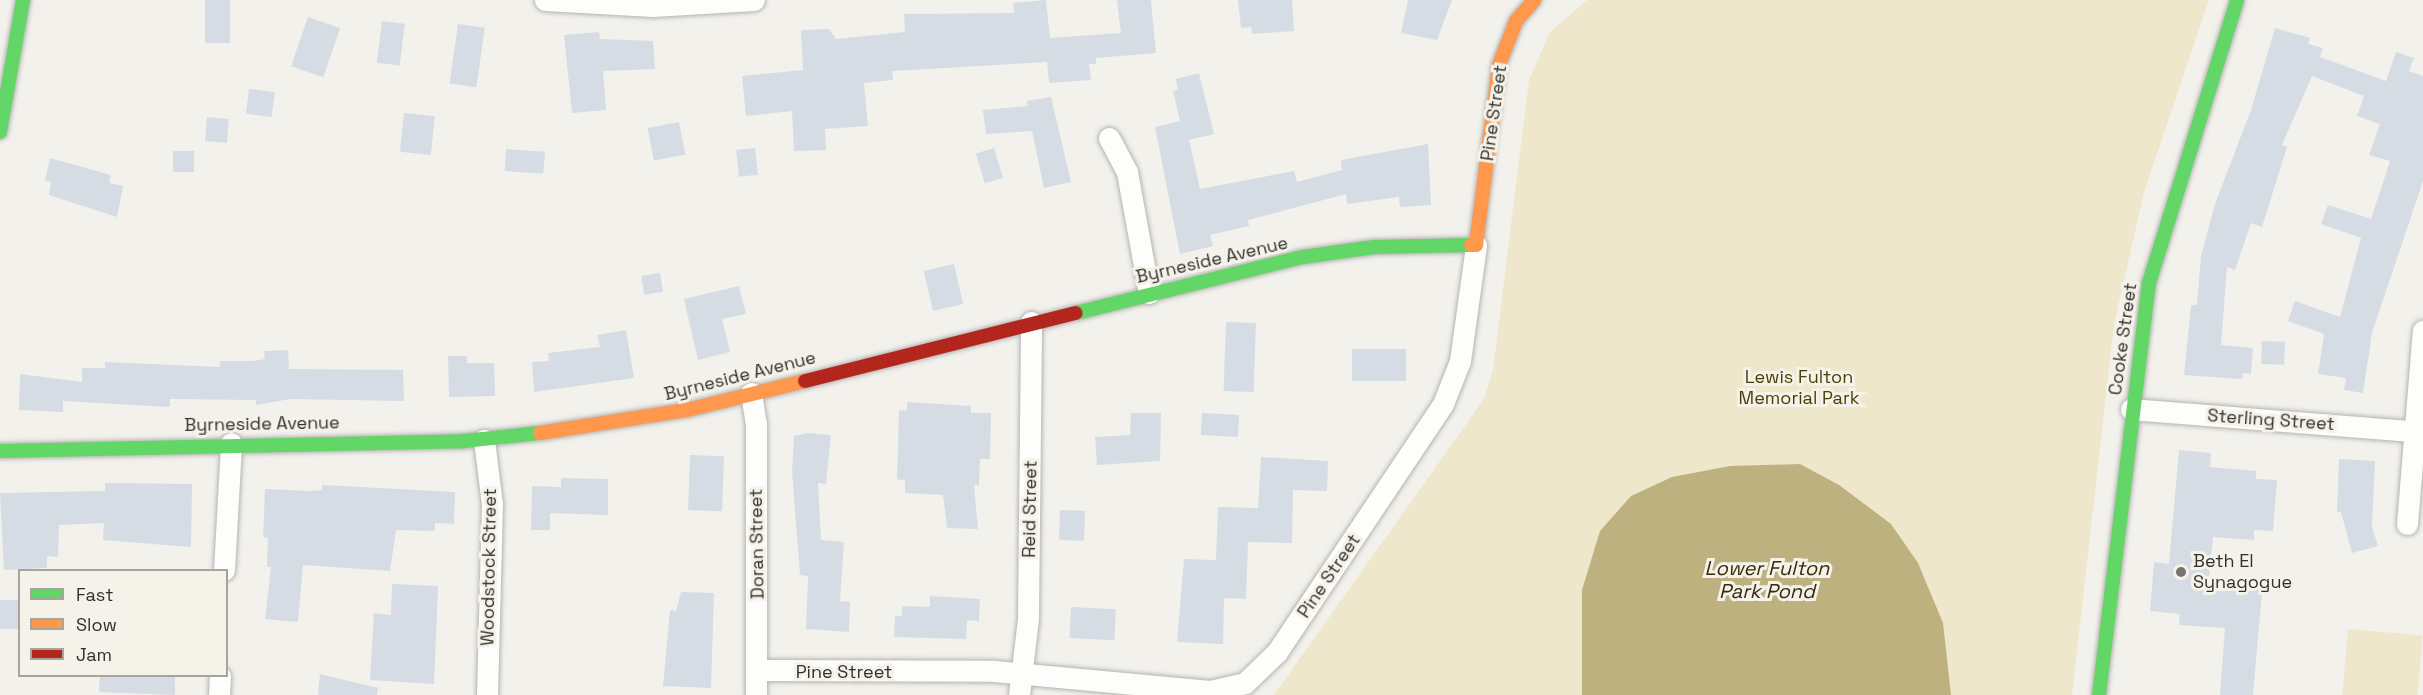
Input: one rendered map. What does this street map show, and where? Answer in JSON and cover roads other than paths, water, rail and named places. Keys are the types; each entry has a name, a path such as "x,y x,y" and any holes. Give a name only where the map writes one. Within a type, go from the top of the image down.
{"street":[{"path":"0,132 6,57 23,0"},
{"path":"545,0 653,6 754,0"},
{"name":"Pine Street","path":"757,670 1022,673 1210,691 1232,688 1258,674 1450,390 1463,346 1500,65 1510,34 1534,0"},
{"name":"Cooke Street","path":"2099,695 2131,409 2155,254 2237,0"},
{"path":"1109,138 1127,172 1149,293"},
{"name":"Byrneside Avenue","path":"0,451 231,442 484,440 646,417 751,393 1149,293 1326,253 1476,245"},
{"name":"Reid Street","path":"1020,695 1031,322"},
{"path":"2407,524 2411,431 2423,331"},
{"name":"Doran Street","path":"751,393 756,423 756,695"},
{"name":"Sterling Street","path":"2131,409 2411,431"},
{"name":"Woodstock Street","path":"484,440 492,504 487,695"},
{"path":"224,569 231,442"},
{"path":"219,695 220,677"}],"water":[{"name":"Lower Fulton Park Pond","path":"1800,464 1839,485 1891,524 1918,563 1943,623 1951,695 1582,695 1582,590 1600,531 1631,496 1672,477 1730,466"}],"place":[{"name":"Beth El Synagogue","path":"2181,572"}],"park label":[{"name":"Lewis Fulton Memorial Park","path":"1799,388"}]}
